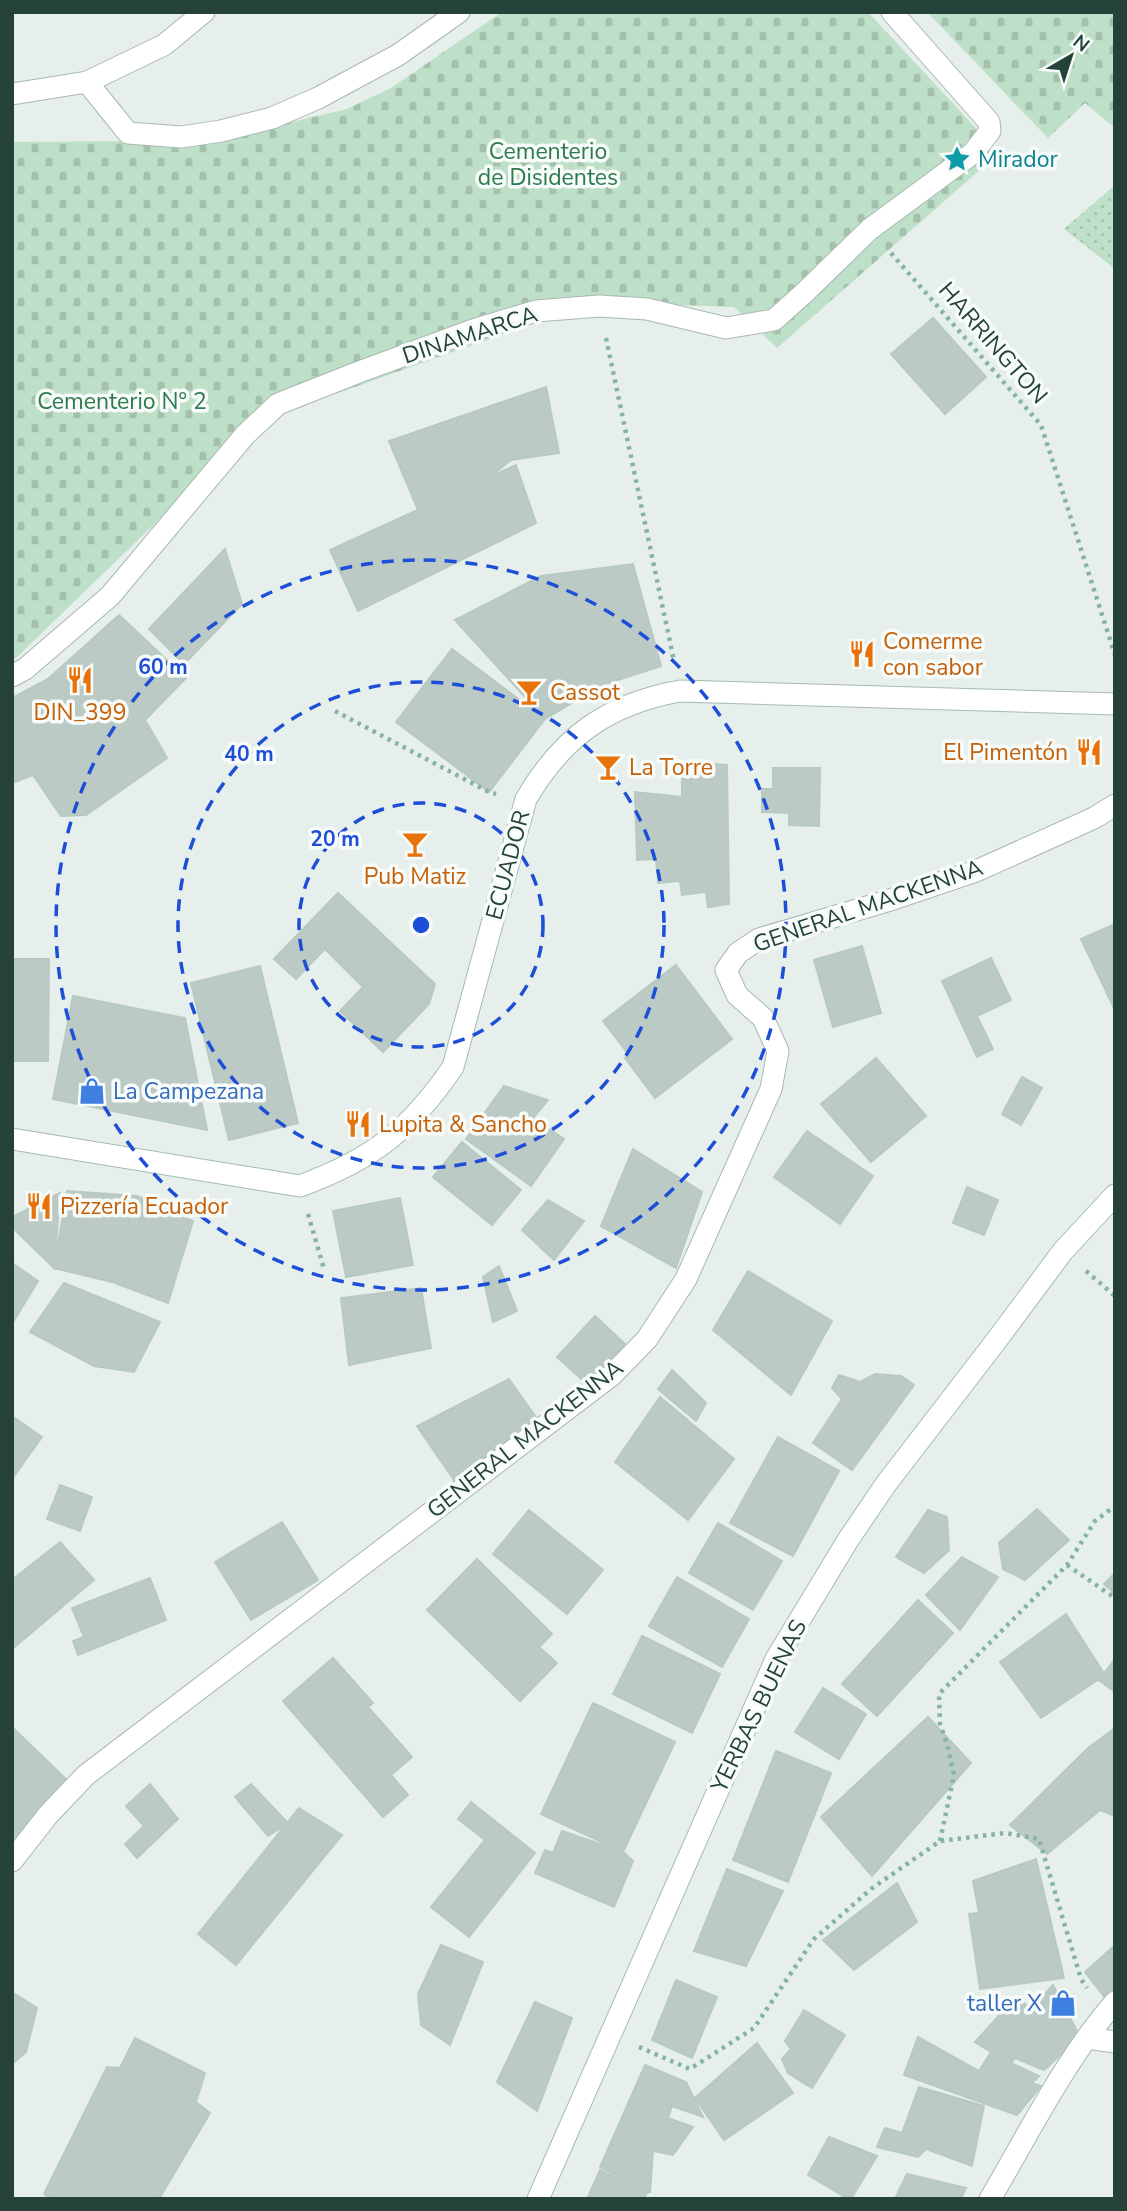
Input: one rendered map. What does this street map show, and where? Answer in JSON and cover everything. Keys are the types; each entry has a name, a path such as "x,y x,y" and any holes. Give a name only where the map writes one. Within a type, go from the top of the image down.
{"street":[{"path":"12,94 87,82 164,45 204,12"},
{"path":"87,82 128,133 181,137 221,131 272,118 318,98 398,55 459,12"},
{"name":"DINAMARCA","path":"12,676 25,669 110,596 245,435 278,404 473,330 536,311 599,306 647,309 726,328 774,320 870,229 973,153 990,131 989,122 892,12"},
{"name":"ECUADOR","path":"12,1139 300,1186 333,1174 369,1154 402,1129 430,1100 453,1067 526,799 555,756 574,737 622,707 650,697 680,691 1115,705"},
{"name":"GENERAL MACKENNA","path":"12,1861 48,1815 86,1775 612,1376 647,1339 686,1279 771,1089 778,1051 763,1018 737,995 726,970 738,953 759,939 976,871 1094,818 1115,805"},
{"name":"YERBAS BUENAS","path":"538,2199 776,1659 879,1495 923,1434 1063,1251 1115,1195"},
{"path":"990,2199 1059,2082 1110,2008"},
{"path":"1087,2038 1115,2042"}],"path":[{"name":"HARRINGTON","path":"870,229 1041,425 1115,655"},
{"path":"599,306 680,691"},
{"path":"335,711 489,792 526,799"},
{"path":"300,1186 324,1269"},
{"path":"940,1841 954,1775 940,1724 939,1694 1067,1565 1095,1521 1115,1506"},
{"path":"1067,1565 1115,1598"},
{"path":"610,2033 691,2069 754,2028 814,1939 871,1889 940,1841 1005,1833 1039,1839 1081,1979 1110,2008"}],"green space":[{"name":"Cementerio de Disidentes","path":"502,12 868,12 999,153 777,348 734,307 623,303 540,321 262,420 12,659 12,142 141,141 283,124 347,109 391,88"},
{"path":"927,12 1115,12 1115,128 1085,103 1048,138"},
{"path":"1115,185 1115,269 1064,229"}],"building":[{"path":"933,318 986,377 945,414 891,354"},
{"path":"546,387 559,453 511,460 491,476 418,510 389,441"},
{"path":"516,465 536,523 358,611 330,550"},
{"path":"225,549 242,604 184,664 149,629"},
{"path":"633,564 661,666 602,685 545,719 455,620 541,576"},
{"path":"119,615 186,678 145,720 167,758 86,815 61,816 33,775 12,783 12,698 48,679"},
{"path":"452,649 545,719 489,792 396,722"},
{"path":"682,762 727,765 729,904 708,907 706,892 682,895 680,881 658,883 656,859 637,860 635,792 682,797"},
{"path":"773,768 820,768 819,826 789,825 789,813 762,812 762,789 773,789"},
{"path":"338,893 435,984 429,1004 383,1052 340,1011 363,987 325,949 296,979 274,959"},
{"path":"1115,924 1115,1010 1081,939"},
{"path":"862,946 881,1013 833,1027 814,960"},
{"path":"991,958 1011,1000 977,1016 993,1049 977,1057 942,981"},
{"path":"12,959 49,959 48,1061 12,1061"},
{"path":"676,965 732,1039 655,1098 625,1058 629,1055 603,1021"},
{"path":"260,966 298,1123 229,1140 191,983"},
{"path":"73,996 185,1018 207,1130 53,1099"},
{"path":"876,1058 926,1116 871,1162 821,1104"},
{"path":"1022,1077 1042,1088 1021,1125 1002,1114"},
{"path":"504,1086 548,1100 533,1118 564,1139 531,1186 466,1139"},
{"path":"807,1131 873,1176 840,1224 774,1177"},
{"path":"462,1142 521,1190 492,1225 433,1177"},
{"path":"633,1149 702,1192 676,1268 601,1226"},
{"path":"967,1187 998,1200 984,1235 953,1223"},
{"path":"67,1191 137,1196 112,1282 54,1268"},
{"path":"60,1193 54,1268 12,1227 12,1217"},
{"path":"137,1196 193,1221 168,1303 112,1282"},
{"path":"400,1198 413,1265 346,1277 333,1211"},
{"path":"548,1200 584,1221 554,1260 522,1230"},
{"path":"12,1263 38,1281 12,1324"},
{"path":"499,1266 517,1311 493,1322 483,1277"},
{"path":"748,1271 832,1321 791,1395 713,1330"},
{"path":"64,1283 160,1322 134,1372 94,1366 30,1332"},
{"path":"421,1288 431,1348 349,1365 341,1298"},
{"path":"595,1316 625,1344 587,1384 557,1357"},
{"path":"672,1370 706,1403 696,1421 658,1389"},
{"path":"875,1374 901,1376 914,1385 852,1470 813,1443 842,1399 832,1388 839,1375 860,1382"},
{"path":"509,1379 540,1423 456,1483 417,1426"},
{"path":"660,1397 734,1459 688,1520 615,1462"},
{"path":"12,1416 42,1437 12,1479"},
{"path":"778,1437 839,1471 793,1556 730,1523"},
{"path":"60,1485 92,1497 80,1531 47,1519"},
{"path":"1037,1509 1069,1540 1025,1580 1003,1569 999,1543"},
{"path":"529,1510 603,1570 567,1614 493,1554"},
{"path":"928,1510 947,1517 949,1550 924,1573 896,1557"},
{"path":"282,1522 318,1580 251,1620 215,1562"},
{"path":"718,1523 782,1561 753,1610 689,1573"},
{"path":"60,1542 94,1580 12,1649 12,1580"},
{"path":"962,1557 998,1577 960,1630 926,1595"},
{"path":"477,1559 552,1634 539,1647 557,1663 520,1701 427,1610"},
{"path":"1115,1573 1115,1594 1104,1584"},
{"path":"677,1577 749,1619 722,1667 649,1626"},
{"path":"150,1578 166,1620 78,1655 73,1641 84,1637 72,1608"},
{"path":"918,1600 953,1633 877,1716 842,1684"},
{"path":"1066,1614 1105,1675 1041,1718 1000,1662"},
{"path":"642,1636 720,1674 692,1733 613,1694"},
{"path":"333,1658 373,1703 368,1707 412,1757 391,1775 408,1795 383,1817 283,1701"},
{"path":"1115,1659 1115,1692 1099,1680"},
{"path":"823,1688 866,1714 839,1759 795,1732"},
{"path":"593,1703 675,1742 623,1852 541,1814"},
{"path":"928,1717 971,1763 872,1876 821,1817"},
{"path":"12,1727 69,1782 12,1840"},
{"path":"1115,1728 1115,1816 1100,1810 1047,1854 1010,1825 1088,1748"},
{"path":"776,1751 831,1773 788,1882 733,1860"},
{"path":"150,1784 178,1819 137,1858 125,1844 144,1826 126,1806"},
{"path":"251,1784 288,1823 268,1836 235,1797"},
{"path":"471,1802 535,1853 469,1937 431,1907 485,1840 458,1819"},
{"path":"299,1808 342,1835 236,1965 198,1934"},
{"path":"562,1831 623,1852 633,1861 614,1907 535,1873 545,1850 553,1853"},
{"path":"1036,1859 1064,1978 980,1989 969,1914 979,1913 973,1881"},
{"path":"727,1869 783,1891 746,1966 694,1951"},
{"path":"897,1883 917,1922 854,1970 823,1940"},
{"path":"441,1945 483,1962 450,2045 421,2025 418,1994"},
{"path":"1115,1945 1115,1990 1106,1999 1085,1972"},
{"path":"676,1980 717,1997 692,2058 652,2040"},
{"path":"1053,1985 1080,2037 1044,2070 1015,2058 1011,2063 1039,2076 1032,2083 1041,2086 1017,2115 904,2075 918,2037 979,2071 991,2052 975,2042 1016,1997 1031,2009"},
{"path":"12,1992 37,2008 26,2052 12,2064"},
{"path":"535,2002 572,2018 537,2111 497,2082"},
{"path":"804,2010 845,2035 812,2088 788,2073 782,2059 791,2049 785,2041"},
{"path":"135,2038 205,2073 196,2102 210,2113 159,2199 51,2199 44,2194 107,2067 120,2068"},
{"path":"757,2043 793,2093 724,2140 695,2098"},
{"path":"645,2065 686,2082 703,2117 672,2106 668,2118 693,2127 673,2155 653,2151 650,2192 600,2167"},
{"path":"919,2087 984,2106 972,2166 926,2149 918,2157 877,2147 885,2128 902,2133"},
{"path":"829,2137 877,2156 851,2199 808,2175"},
{"path":"600,2170 647,2192 644,2199 587,2199"},
{"path":"907,2174 966,2188 961,2199 895,2199"}],"place":[{"name":"Mirador","path":"957,159"},
{"name":"Comerme con sabor","path":"862,654"},
{"name":"DIN_399","path":"80,680"},
{"name":"Cassot","path":"529,692"},
{"name":"El Pimentón","path":"1089,752"},
{"name":"La Torre","path":"608,767"},
{"name":"Pub Matiz","path":"415,844"},
{"name":"La Campezana","path":"92,1091"},
{"name":"Lupita & Sancho","path":"358,1124"},
{"name":"Pizzería Ecuador","path":"39,1206"},
{"name":"taller X","path":"1063,2003"}],"park label":[{"name":"Cementerio N° 2","path":"122,401"}]}
